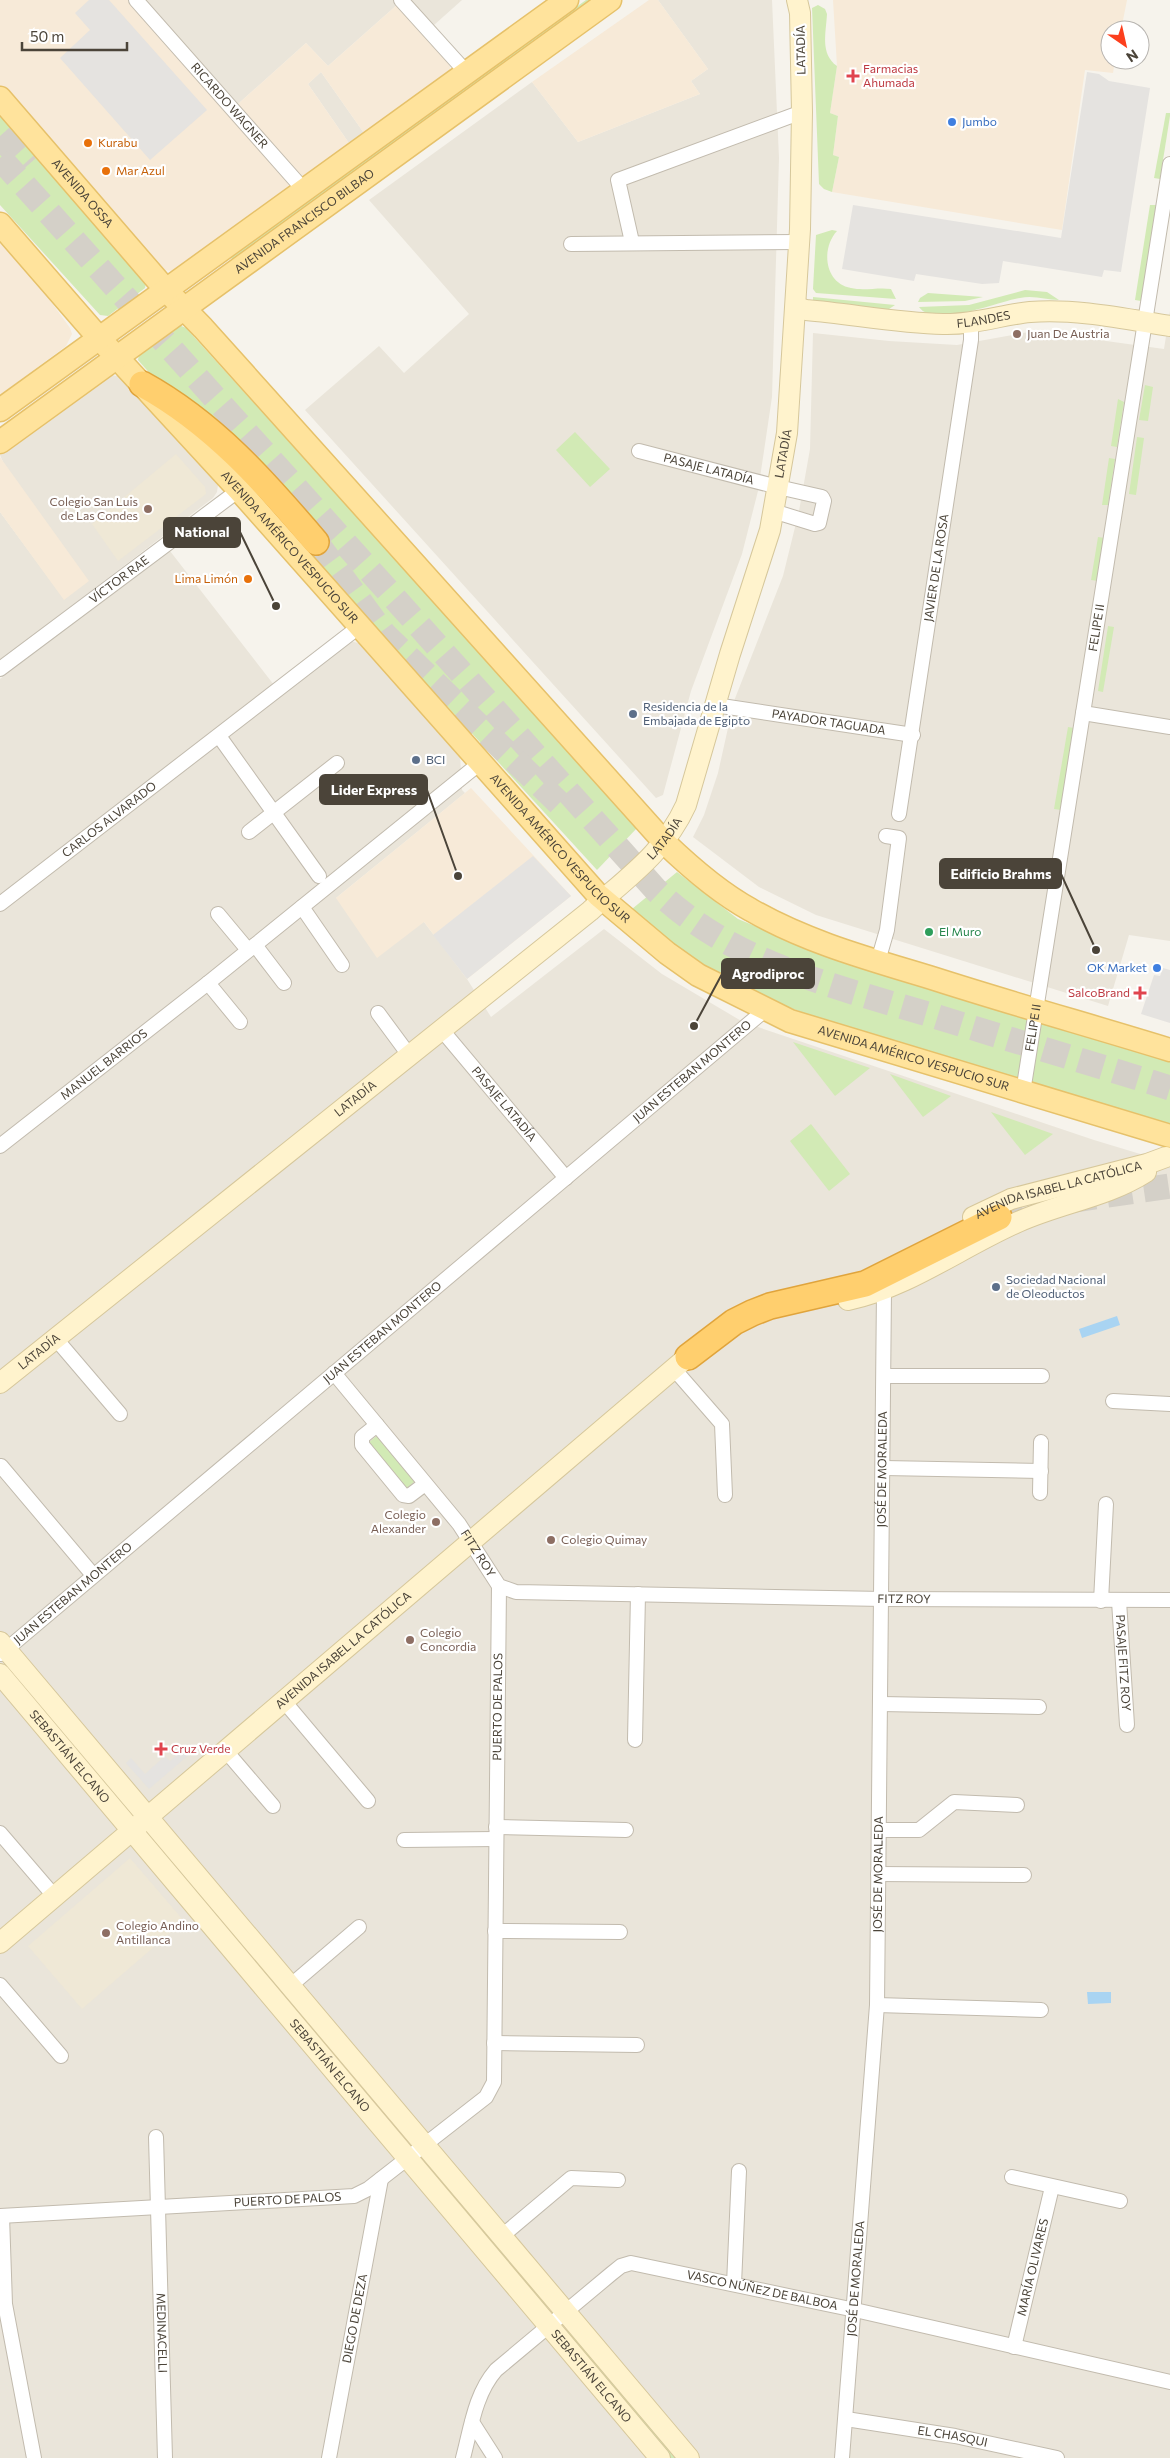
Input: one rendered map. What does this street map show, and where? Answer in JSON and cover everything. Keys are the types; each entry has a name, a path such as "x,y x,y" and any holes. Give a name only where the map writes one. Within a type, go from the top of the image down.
{"highway":[{"path":"142,384 175,403 214,432 256,474 316,542"},
{"path":"681,1363 734,1322 752,1313 770,1306 865,1284 998,1217"}],"main road":[{"name":"AVENIDA FRANCISCO BILBAO","path":"0,410 567,0"},
{"name":"AVENIDA FRANCISCO BILBAO","path":"0,442 610,0"},
{"name":"AVENIDA OSSA","path":"0,98 166,290"},
{"path":"0,224 99,338"},
{"path":"166,290 665,843 705,878 750,910 782,927 878,961 1036,1011 1170,1050"},
{"name":"AVENIDA AMÉRICO VESPUCIO SUR","path":"99,338 239,490 603,900 667,953 698,975 790,1021 1023,1092 1169,1149"}],"street":[{"name":"RICARDO WAGNER","path":"136,0 304,190"},
{"path":"401,0 466,73"},
{"name":"LATADÍA","path":"0,1384 603,900 665,843 677,826 686,805 770,530 787,434 796,306 802,112 800,12 797,0"},
{"path":"632,242 618,180 802,112"},
{"name":"FELIPE II","path":"1023,1092 1170,164"},
{"path":"571,244 798,242"},
{"name":"FLANDES","path":"796,306 806,310 904,322 971,323 1030,312 1051,311 1170,326"},
{"name":"JAVIER DE LA ROSA","path":"899,814 913,734 971,340 971,323"},
{"name":"PASAJE LATADÍA","path":"640,451 822,497 824,501 820,522 815,524 773,511"},
{"name":"VÍCTOR RAE","path":"0,669 239,490"},
{"name":"CARLOS ALVARADO","path":"0,904 360,626"},
{"name":"PAYADOR TAGUADA","path":"715,705 913,734"},
{"path":"1083,713 1170,727"},
{"path":"218,736 319,876"},
{"path":"250,832 337,763"},
{"name":"MANUEL BARRIOS","path":"0,1146 208,983 480,763"},
{"path":"878,961 887,930 899,838 886,836"},
{"path":"302,907 342,965"},
{"path":"218,914 284,983"},
{"path":"208,983 240,1022"},
{"name":"JUAN ESTEBAN MONTERO","path":"2,1649 93,1575 765,1010"},
{"path":"378,1013 409,1055"},
{"name":"PASAJE LATADÍA","path":"442,1029 566,1178"},
{"name":"AVENIDA ISABEL LA CATÓLICA","path":"681,1363 717,1338 750,1322 869,1296 884,1290 1016,1222 1118,1187 1169,1149"},
{"name":"AVENIDA ISABEL LA CATÓLICA","path":"0,1943 283,1700 681,1363 734,1315 787,1289 862,1273 1011,1199 1169,1149"},
{"name":"JOSÉ DE MORALEDA","path":"842,2458 855,2310 877,2005 883,1599 884,1290"},
{"path":"56,1339 120,1414"},
{"path":"681,1363 722,1424 725,1496"},
{"name":"FITZ ROY","path":"334,1373 426,1484 471,1542 500,1586 516,1592 883,1599 1170,1600"},
{"path":"885,1376 1042,1376"},
{"path":"1113,1401 1170,1404"},
{"path":"377,1425 362,1437 362,1445 403,1495 409,1496 426,1484"},
{"path":"1040,1493 1041,1442"},
{"path":"1,1466 93,1575"},
{"path":"884,1468 1041,1471"},
{"name":"PASAJE FITZ ROY","path":"1102,1601 1106,1504"},
{"name":"PUERTO DE PALOS","path":"1,2216 354,2196 381,2179 486,2097 494,2082 500,1586"},
{"path":"635,1740 638,1594"},
{"name":"PASAJE FITZ ROY","path":"1119,1601 1127,1725"},
{"name":"SEBASTIÁN ELCANO","path":"2,1649 147,1817 689,2458"},
{"name":"SEBASTIÁN ELCANO","path":"0,1674 660,2458"},
{"path":"283,1700 368,1801"},
{"path":"881,1704 1039,1707"},
{"path":"226,1750 273,1806"},
{"path":"879,1830 918,1830 954,1802 1017,1805"},
{"path":"404,1840 496,1833 626,1830"},
{"path":"0,1834 55,1897"},
{"path":"878,1874 1024,1875"},
{"path":"290,1986 359,1928"},
{"path":"495,1931 620,1932"},
{"path":"0,1985 61,2056"},
{"path":"877,2005 1041,2010"},
{"path":"294,2024 310,2011"},
{"path":"494,2043 637,2045"},
{"name":"MEDINACELLI","path":"156,2137 165,2458"},
{"path":"734,2284 739,2171"},
{"path":"1012,2177 1120,2201"},
{"path":"502,2236 571,2178 618,2180"},
{"name":"DIEGO DE DEZA","path":"329,2458 381,2179"},
{"name":"MARÍA OLIVARES","path":"1014,2347 1052,2187"},
{"path":"1,2216 5,2304 34,2458"},
{"name":"VASCO NÚÑEZ DE BALBOA","path":"463,2458 472,2422 487,2380 549,2325 611,2274 621,2266 632,2263 855,2310 1170,2382"},
{"name":"EL CHASQUI","path":"846,2419 955,2436 1057,2458"},
{"path":"472,2422 495,2458"}],"shaded area":[{"path":"0,0 129,0 288,178 289,188 174,271 164,270 0,87"},
{"path":"89,0 109,0 207,110 150,160 60,58 90,30 75,13"},
{"path":"143,0 394,0 398,4 328,66 306,43 238,104"},
{"path":"411,0 462,0 434,25"},
{"path":"649,0 658,0 708,69 691,81 700,94 578,142 532,82"},
{"path":"658,0 772,0 779,158 772,397 758,491 742,554 691,691 663,795 656,798 305,410 379,346 404,373 469,314 369,200 532,82 578,142 700,94 691,81 708,69"},
{"name":"Jumbo","path":"833,0 1127,0 1123,20 1100,20 1100,70 1113,70 1113,73 1085,70 1062,230 832,192 839,157 833,155 838,116 830,113 837,66"},
{"path":"398,4 449,62 451,72 366,136 321,72 308,84 351,146 302,177 238,104 306,43 328,66"},
{"path":"321,72 366,136 351,146 308,84"},
{"path":"1087,72 1099,74 1109,81 1150,88 1121,272 1104,270 1102,277 1003,261 999,283 982,284 916,274 914,281 842,269 853,205 1061,238"},
{"path":"0,240 36,281 70,328 72,334 66,346 0,395"},
{"path":"1170,311 1170,941 1129,935 1108,1006 816,915 759,887 693,837 704,815 718,773 734,701 783,576 799,511 810,449 813,333 889,341 957,345 1034,331 1164,349"},
{"path":"108,374 125,378 215,479 218,485 217,492 213,498 0,660 0,512 64,599 0,455"},
{"name":"Colegio San Luis de Las Condes","path":"176,454 205,487 206,494 118,561 92,524"},
{"path":"0,457 89,581 64,600 0,512"},
{"path":"170,551 281,694 350,641 362,644 460,755 462,790 465,793 336,898 424,922 467,979 491,1017 604,929 662,974 743,1022 1094,1140 1170,1163 1170,2458 0,2458 0,679"},
{"path":"471,788 571,896 467,979 424,922 377,958 336,898"},
{"path":"533,856 571,896 467,979 433,935"},
{"path":"1163,968 1170,970 1170,1023 1141,1014 1154,975 1160,976"},
{"path":"186,1747 191,1753 149,1789 126,1763 131,1758 145,1774 165,1756 170,1761"},
{"name":"Colegio Andino Antillanca","path":"130,1858 184,1921 82,2009 28,1946"}],"green space":[{"path":"586,0 593,0 233,261 230,256"},
{"path":"818,5 825,9 827,14 826,49 828,55 837,66 830,113 838,116 833,155 839,157 832,192 824,189 819,184 812,8"},
{"path":"0,110 86,215 146,283 145,288 108,316 100,315 0,205"},
{"path":"1166,113 1170,113 1170,116 1160,179 1154,178"},
{"path":"1150,205 1156,205 1141,301 1135,300"},
{"path":"832,230 837,231 832,238 827,255 830,272 835,279 842,285 851,288 891,289 896,299 816,293 813,289 816,235"},
{"path":"1025,290 1047,292 1059,300 1025,297 952,315 927,313 919,307 969,305"},
{"path":"928,293 983,297 965,301 918,302 920,298"},
{"path":"813,297 895,305 886,311 813,304"},
{"path":"179,325 186,328 638,827 597,870 339,588 138,360 139,355"},
{"path":"1145,385 1153,387 1148,421 1139,420"},
{"path":"1118,399 1124,402 1117,447 1111,446"},
{"path":"575,432 610,469 590,487 556,450"},
{"path":"1137,437 1144,438 1136,495 1129,494"},
{"path":"1109,458 1115,459 1108,505 1102,505"},
{"path":"1098,537 1105,538 1098,581 1091,580"},
{"path":"1108,626 1114,627 1103,692 1098,691"},
{"path":"1068,727 1074,728 1061,810 1054,809"},
{"path":"677,872 738,919 774,934 1170,1060 1170,1124 832,1023 773,1001 736,984 699,963 675,946 632,909"},
{"path":"793,1042 870,1068 835,1096"},
{"path":"890,1074 951,1096 923,1117"},
{"path":"991,1112 1053,1134 1025,1155"},
{"path":"811,1124 850,1174 829,1191 790,1141"},
{"path":"379,1434 416,1480 406,1489 368,1443"},
{"path":"425,2160 547,2304 546,2308 422,2162"},
{"path":"570,2331 677,2458 665,2458 567,2332"}],"water":[{"path":"1117,1316 1120,1325 1082,1338 1079,1329"},
{"path":"1087,1992 1111,1992 1111,2003 1088,2004"}],"tunnel":[{"path":"0,136 27,166"},
{"path":"0,158 656,890 685,915 717,936 750,954 821,982 1170,1088"},
{"path":"316,542 384,634 560,804"},
{"path":"999,1217 1020,1208 1170,1186"}],"place":[{"name":"Farmacias Ahumada","path":"853,76"},
{"name":"Jumbo","path":"952,122"},
{"name":"Kurabu","path":"88,143"},
{"name":"Mar Azul","path":"106,171"},
{"name":"Juan De Austria","path":"1017,334"},
{"name":"Colegio San Luis de Las Condes","path":"148,509"},
{"name":"Lima Limón","path":"248,579"},
{"name":"National","path":"276,606"},
{"name":"Residencia de la Embajada de Egipto","path":"633,714"},
{"name":"BCI","path":"416,760"},
{"name":"Lider Express","path":"458,876"},
{"name":"El Muro","path":"929,932"},
{"name":"Edificio Brahms","path":"1096,950"},
{"name":"OK Market","path":"1157,968"},
{"name":"SalcoBrand","path":"1140,993"},
{"name":"Agrodiproc","path":"694,1026"},
{"name":"Sociedad Nacional de Oleoductos","path":"996,1287"},
{"name":"Colegio Alexander","path":"436,1522"},
{"name":"Colegio Quimay","path":"551,1540"},
{"name":"Colegio Concordia","path":"410,1640"},
{"name":"Cruz Verde","path":"161,1749"},
{"name":"Colegio Andino Antillanca","path":"106,1933"}]}
